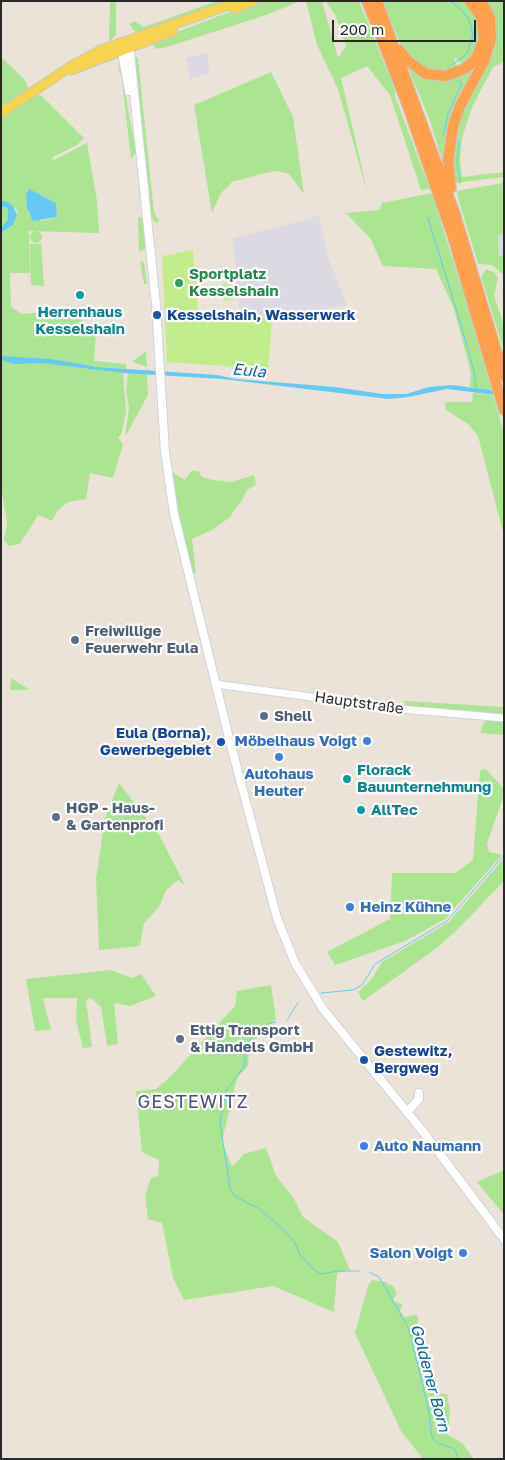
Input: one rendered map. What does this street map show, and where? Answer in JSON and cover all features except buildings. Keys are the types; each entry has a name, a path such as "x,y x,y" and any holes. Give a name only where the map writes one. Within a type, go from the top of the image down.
{"highway":[{"path":"367,1 407,104 456,214 500,374 504,410"},
{"path":"376,1 394,44 445,189 500,374"},
{"path":"394,44 408,61 426,74 446,76 466,68 475,60 484,40 482,18 470,1"},
{"path":"445,189 452,126 460,106 484,61 491,39 490,18 481,1"}],"main road":[{"path":"125,46 240,1"},
{"path":"1,112 94,53 125,46 253,1"},
{"path":"125,46 135,112 153,273 164,444 174,514 215,684 277,918 295,962 312,993 504,1239"},
{"path":"406,1112 419,1099 419,1093"}],"street":[{"name":"Hauptstraße","path":"215,684 400,709 504,718"}],"shaded area":[{"path":"207,53 210,73 190,79 186,58"},
{"path":"319,215 328,257 347,305 272,319 240,315 233,238"},
{"path":"498,235 504,235 504,256 499,256"}],"green space":[{"path":"110,1 116,1 116,34 109,43"},
{"path":"217,1 235,1 140,34 133,30 130,24 134,21 144,27"},
{"path":"258,1 301,1 266,15 167,47 156,49 151,42"},
{"path":"306,1 322,1 338,58 346,46 335,14 325,1 359,1 395,90 395,96 430,189 421,190 390,95 367,66 341,78 367,190 338,89 317,45"},
{"path":"382,1 466,1 475,11 481,32 476,54 462,65 456,58 454,60 460,69 432,73 413,63 401,45"},
{"path":"473,1 477,1 486,16 489,39 482,61 462,96 453,117 447,142 446,165 444,166 429,118 408,68 411,67 426,76 445,79 459,75 472,66 481,56 486,33 484,19"},
{"path":"485,1 504,1 504,62 493,67 472,107 462,138 460,161 462,177 504,172 504,177 454,183 451,157 455,127 482,71"},
{"path":"133,55 138,58 154,212 159,221 156,223 151,217"},
{"path":"1,57 24,79 28,87 27,91 1,108"},
{"path":"117,62 121,70 136,152 131,159 122,80"},
{"path":"271,72 293,117 304,194 289,174 277,171 265,173 232,182 221,193 212,213 194,105"},
{"path":"36,95 42,96 84,138 77,145 53,157 52,161 87,143 97,201 99,233 29,231 30,273 10,273 11,307 22,314 81,309 82,331 96,333 94,361 126,364 126,369 90,366 92,369 123,373 126,412 121,435 118,437 123,445 113,478 90,473 86,499 68,502 57,511 52,521 38,515 20,544 9,546 4,540 7,523 1,487 1,234 13,225 17,210 6,201 1,201 1,118","holes":["26,195 41,195 56,203 57,217 42,221 29,215"]},
{"path":"504,183 504,235 498,235 499,256 504,256 504,275 492,265 478,264 456,191"},
{"path":"432,193 492,391 470,387 471,373 454,309 436,269 383,266 370,238 346,213 379,210 382,203"},
{"path":"1,207 6,207 8,210 6,225 1,228"},
{"path":"141,217 143,219 146,244 145,249 139,252 138,218"},
{"path":"36,231 42,237 36,243 30,237"},
{"path":"30,244 41,244 44,286 31,285"},
{"name":"Sportplatz Kesselshain","path":"193,250 198,311 272,319 268,369 167,362 162,256"},
{"path":"140,261 144,262 147,283 144,284"},
{"path":"486,269 494,272 498,278 494,296 504,325 504,351 481,277"},
{"path":"231,283 233,300 224,301 222,284"},
{"path":"146,351 147,367 132,362"},
{"path":"128,373 147,374 148,395 125,437 129,408 126,391"},
{"path":"473,393 493,395 504,434 504,536 478,436 468,424 446,410 445,402 472,402"},
{"path":"191,471 198,471 202,477 213,480 232,482 254,475 256,485 247,490 229,518 212,530 192,539 196,573 191,573 183,539 172,472 185,480"},
{"path":"11,678 30,690 10,690"},
{"path":"404,701 504,707 504,715 405,707"},
{"path":"492,720 504,721 504,735 480,733 484,722"},
{"path":"486,769 504,789 504,795 487,843 489,852 502,855 445,919 405,941 335,965 327,952 390,919 392,873 455,873 473,860 480,770"},
{"path":"119,783 159,835 185,885 178,880 166,890 159,907 144,923 140,946 99,950 96,878 105,818"},
{"path":"504,858 504,881 460,927 438,947 363,1001 358,992 373,977 382,962 449,922"},
{"path":"111,970 132,978 141,974 156,996 130,1006 114,1003 118,1044 107,1046 101,1007 91,998 86,1000 92,1047 83,1048 76,1020 77,998 43,998 51,1030 35,1031 26,979"},
{"path":"271,985 276,1019 246,1048 249,1051 248,1066 237,1078 222,1141 232,1167 244,1154 266,1148 276,1176 293,1197 303,1217 338,1242 350,1270 337,1273 334,1312 273,1286 184,1300 173,1278 162,1223 148,1219 145,1195 151,1178 158,1176 159,1160 142,1152 136,1091 156,1089 170,1077 235,1006 237,991"},
{"path":"504,1170 504,1215 477,1182"},
{"path":"372,1280 385,1282 393,1286 397,1294 393,1299 395,1302 403,1304 400,1310 404,1317 416,1315 418,1317 418,1323 412,1327 418,1359 429,1393 447,1394 450,1412 448,1435 462,1443 474,1459 423,1459 401,1431 355,1333 368,1286"}],"water":[{"path":"29,189 56,203 57,217 33,221 27,208 26,195"},
{"path":"1,201 6,201 13,206 17,215 13,225 1,233 1,228 7,221 8,210 6,207 1,207"},
{"path":"1,356 51,359 97,367 217,375 236,379 335,387 382,394 406,394 429,387 452,385 504,392 504,396 447,389 389,399 223,379 123,373 42,363 15,364 1,360"}],"waterway":[{"path":"449,1 460,8 469,19 473,35 468,51 462,58 451,65"},
{"path":"443,136 448,114 462,83 456,80"},
{"path":"457,141 459,142 457,161 460,183"},
{"path":"428,218 474,371 476,388"},
{"name":"Goldener Born","path":"321,993 353,990 362,985 375,964 447,921 504,855"},
{"name":"Goldener Born","path":"287,1020 298,1003"},
{"name":"Goldener Born","path":"276,1022 267,1024 252,1036 246,1046 244,1067 226,1091 220,1123 230,1188 234,1196 258,1208 284,1230 294,1241 300,1255 313,1269 321,1274 338,1271 359,1271"},
{"name":"Goldener Born","path":"369,1272 379,1277 409,1329 429,1412 432,1437 437,1443 455,1449 458,1459"}],"place":[{"name":"Sportplatz Kesselshain","path":"179,283"},
{"name":"Herrenhaus Kesselshain","path":"80,295"},
{"name":"Kesselshain, Wasserwerk","path":"157,315"},
{"name":"Freiwillige Feuerwehr Eula","path":"75,640"},
{"name":"Shell","path":"264,716"},
{"name":"Möbelhaus Voigt","path":"367,741"},
{"name":"Eula (Borna), Gewerbegebiet","path":"221,742"},
{"name":"Autohaus Heuter","path":"279,757"},
{"name":"Florack Bauunternehmung","path":"347,779"},
{"name":"AllTec","path":"361,810"},
{"name":"HGP - Haus- & Gartenprofi","path":"56,817"},
{"name":"Heinz Kühne","path":"350,907"},
{"name":"Ettig Transport & Handels GmbH","path":"180,1039"},
{"name":"Gestewitz, Bergweg","path":"364,1060"},
{"name":"Auto Naumann","path":"364,1146"},
{"name":"Salon Voigt","path":"463,1253"}],"district":[{"name":"GESTEWITZ","path":"193,1102"}],"water label":[{"name":"Eula","path":"249,371"}]}
